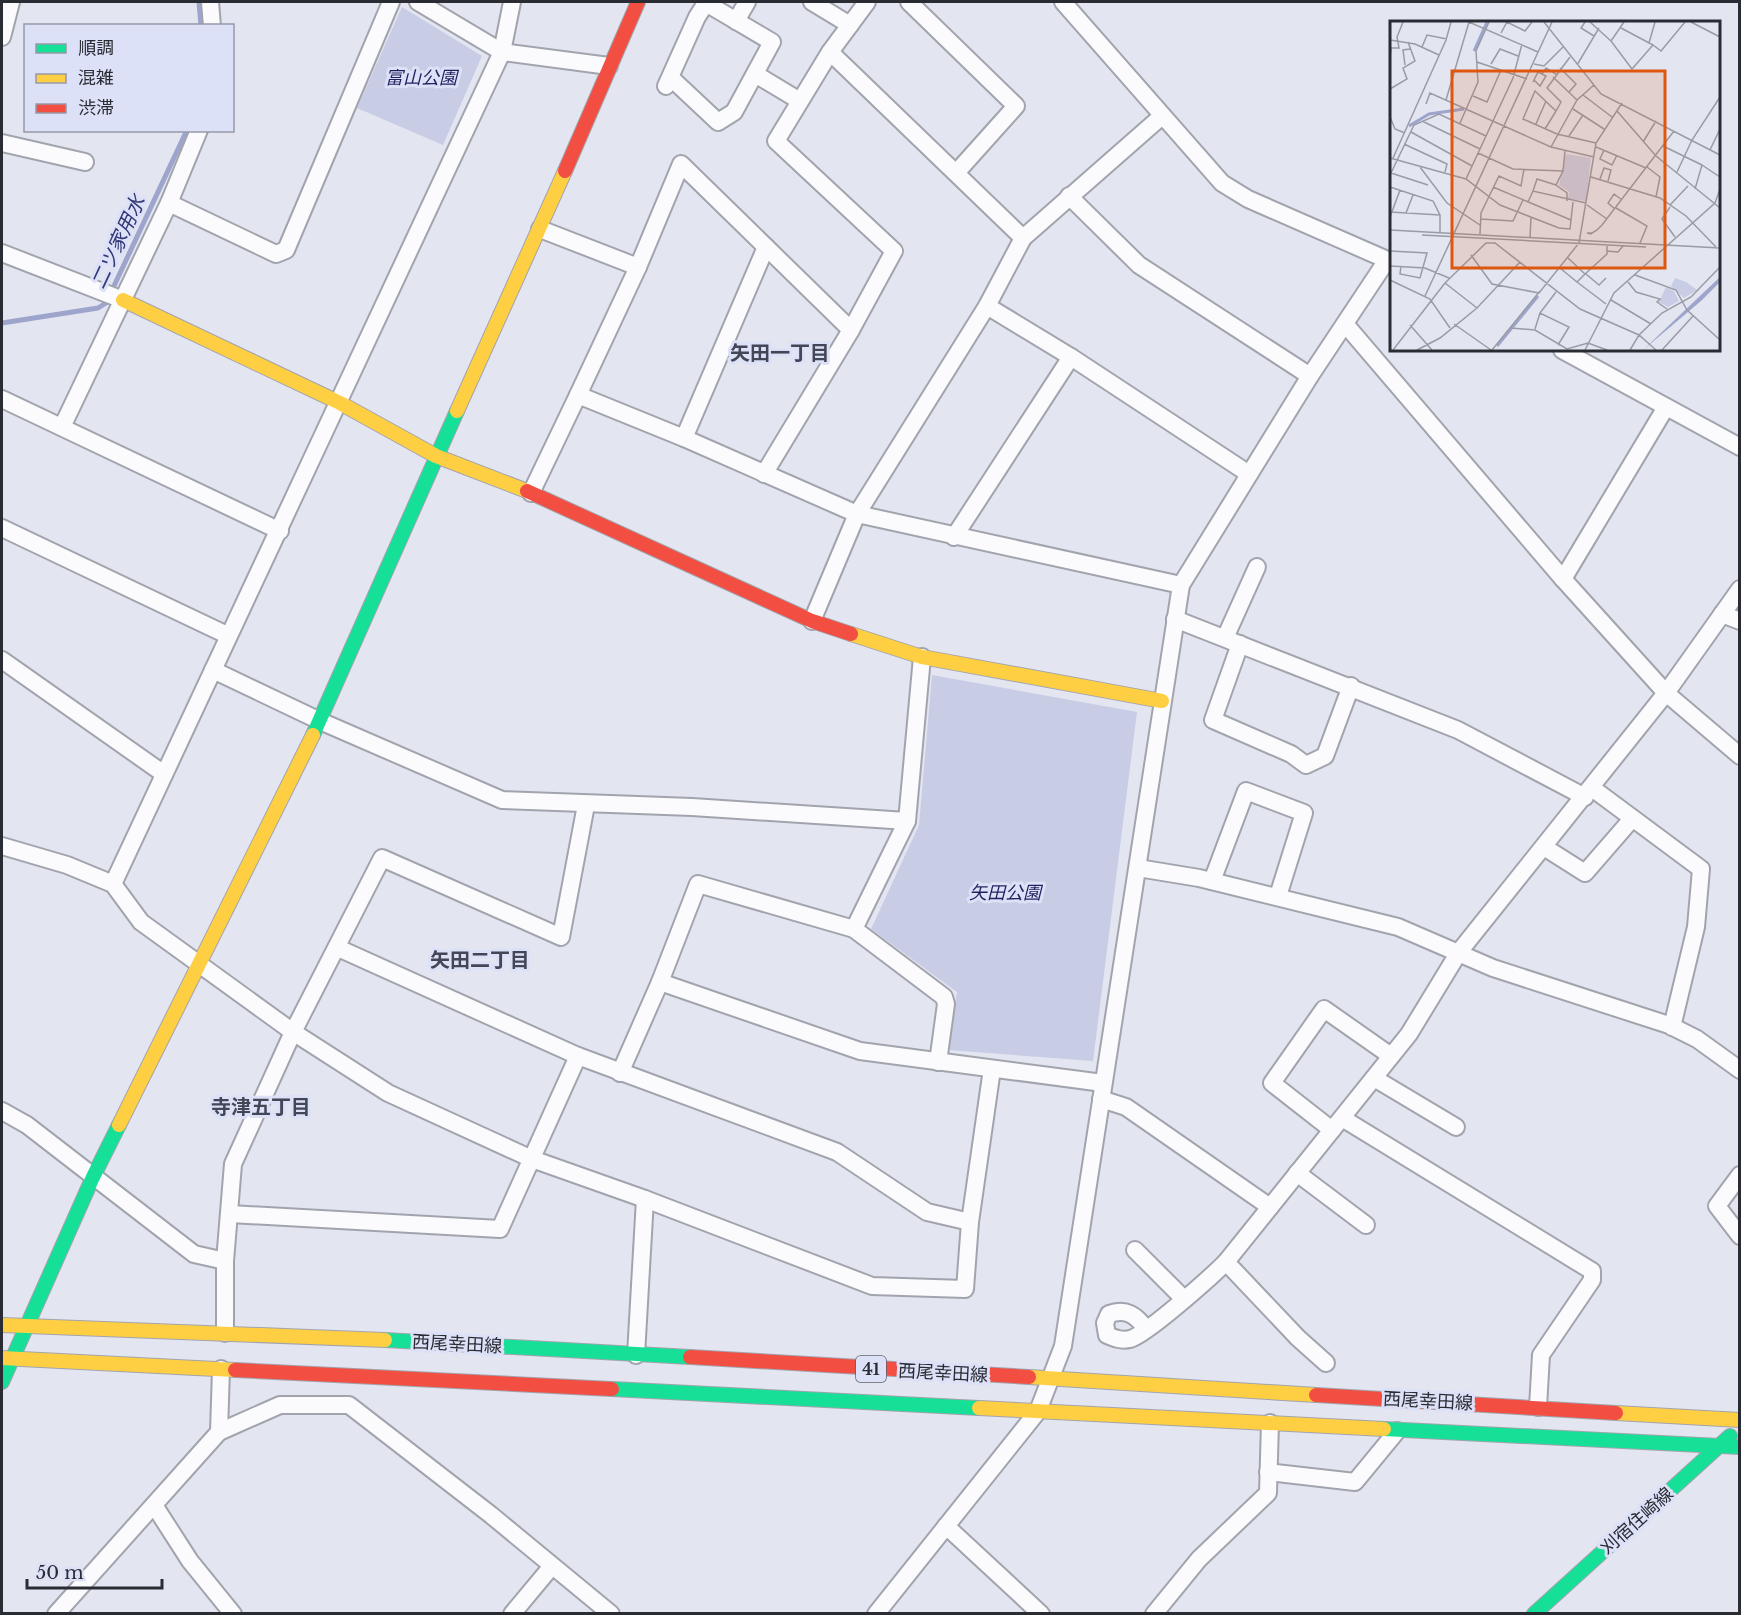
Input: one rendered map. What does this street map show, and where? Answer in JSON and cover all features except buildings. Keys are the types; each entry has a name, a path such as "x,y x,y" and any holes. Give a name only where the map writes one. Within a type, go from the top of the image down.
{"main road":[{"path":"2,1382 7,1359 27,1326 93,1178 201,965 320,721 436,456 540,229 638,2"},
{"path":"123,300 340,403 436,456 531,493 812,621 922,657 1162,701"},
{"name":"西尾幸田線","path":"2,1325 225,1333 636,1355 1740,1420"},
{"name":"西尾幸田線","path":"7,1359 1740,1447"},
{"name":"刈宿住崎線","path":"1534,1614 1740,1428"}],"street":[{"path":"2,37 11,2"},
{"path":"210,2 212,24"},
{"path":"169,203 276,254 286,250 391,2"},
{"path":"418,2 502,52 609,66"},
{"path":"113,884 213,670 227,635 280,531 502,52 512,2"},
{"path":"736,21 747,2"},
{"path":"812,2 850,25"},
{"path":"764,474 894,251 776,141 830,52 867,2"},
{"path":"909,2 1016,106 956,173"},
{"path":"881,1612 1038,1411 1063,1347 1181,585 1310,376 1389,261 1248,200 1222,183 1063,2"},
{"path":"706,3 736,21 772,42 734,112 718,122 668,81 697,17 706,3"},
{"path":"830,52 1023,238"},
{"path":"755,74 800,101"},
{"path":"812,621 858,514 987,306 1023,238 1162,116"},
{"path":"62,428 169,203 198,132"},
{"path":"2,143 85,162"},
{"path":"531,493 638,267 681,164 850,330"},
{"path":"1069,196 1139,265 1310,376"},
{"path":"540,229 638,267"},
{"path":"684,438 766,247"},
{"path":"2,252 123,300"},
{"path":"987,306 1071,357 1249,474"},
{"path":"1346,325 1563,579 1666,693 1740,756"},
{"path":"1564,351 1740,447"},
{"path":"954,537 1071,357"},
{"path":"578,395 684,438 858,514 954,537 1181,585"},
{"path":"2,399 280,531"},
{"path":"1563,579 1666,407"},
{"path":"2,528 227,635"},
{"path":"1257,567 1232,641 1214,720 1290,754 1306,765 1325,756 1351,686"},
{"path":"1146,1329 1226,1262 1374,1078 1409,1034 1459,952 1666,693 1740,589"},
{"path":"1722,614 1740,621"},
{"path":"1175,619 1458,729 1588,792 1701,869 1696,927 1672,1027"},
{"path":"854,929 907,821 922,657"},
{"path":"2,660 164,774"},
{"path":"213,670 320,721 502,800 586,805 692,807 907,821"},
{"path":"1212,881 1246,791 1304,813 1278,896"},
{"path":"225,1333 225,1261 233,1164 293,1032 339,948 382,858 561,937 586,805"},
{"path":"1544,847 1585,873 1631,820"},
{"path":"2,846 67,865 113,884 141,922 293,1032 388,1093 532,1159 645,1199 872,1286 965,1289 970,1222 992,1069"},
{"path":"1138,868 1212,881 1398,927 1493,968 1672,1027 1697,1039 1740,1070"},
{"path":"620,1073 660,982 698,884 854,929 944,997 946,1004 938,1062"},
{"path":"339,948 578,1056 837,1152 927,1212 970,1222"},
{"path":"660,982 860,1051 992,1069 1102,1091 1269,1208"},
{"path":"1391,1056 1324,1009 1272,1083 1337,1124 1592,1271 1592,1280 1541,1356 1538,1407"},
{"path":"230,1214 500,1229 578,1056"},
{"path":"1374,1078 1456,1127"},
{"path":"2,1111 27,1125 194,1254 225,1261"},
{"path":"1297,1173 1366,1225"},
{"path":"1740,1175 1717,1206 1740,1236"},
{"path":"636,1355 645,1199"},
{"path":"1135,1250 1184,1299"},
{"path":"1226,1262 1298,1338 1326,1363"},
{"path":"219,1432 221,1369"},
{"path":"56,1614 219,1432 280,1405 349,1405 611,1614"},
{"path":"1154,1614 1199,1559 1268,1493 1270,1423"},
{"path":"1268,1472 1355,1482 1397,1431"},
{"path":"154,1505 190,1561 233,1614"},
{"path":"946,1526 1041,1614"},
{"path":"513,1614 552,1566"}],"green space":[{"name":"富山公園","path":"402,7 482,56 443,145 357,108"},
{"name":"矢田公園","path":"932,675 1137,712 1093,1061 948,1050 957,992 871,929 919,825"}],"waterway":[{"name":"二ツ家用水","path":"199,2 201,24"},
{"name":"二ツ家用水","path":"2,323 98,308 106,303 186,132"}],"traffic: fast":[{"path":"313,735 457,411"},
{"path":"2,1382 93,1177 119,1125"},
{"path":"385,1340 690,1357"},
{"path":"612,1389 979,1408"},
{"path":"1384,1429 1740,1447"},
{"path":"1534,1614 1730,1436"}],"traffic: slow":[{"path":"457,411 565,171"},
{"path":"123,300 340,403 436,456 527,491"},
{"path":"851,634 922,657 1162,701"},
{"path":"119,1125 313,735"},
{"path":"2,1325 385,1340"},
{"path":"2,1358 235,1370"},
{"path":"1029,1377 1316,1395"},
{"path":"979,1408 1384,1429"},
{"path":"1616,1413 1740,1420"}],"traffic: jam":[{"path":"565,171 638,2"},
{"path":"527,491 812,621 851,634"},
{"path":"690,1357 1029,1377"},
{"path":"235,1370 612,1389"},
{"path":"1316,1395 1616,1413"}],"district":[{"name":"矢田一丁目","path":"780,353"},
{"name":"矢田二丁目","path":"480,960"},
{"name":"寺津五丁目","path":"261,1107"}]}
